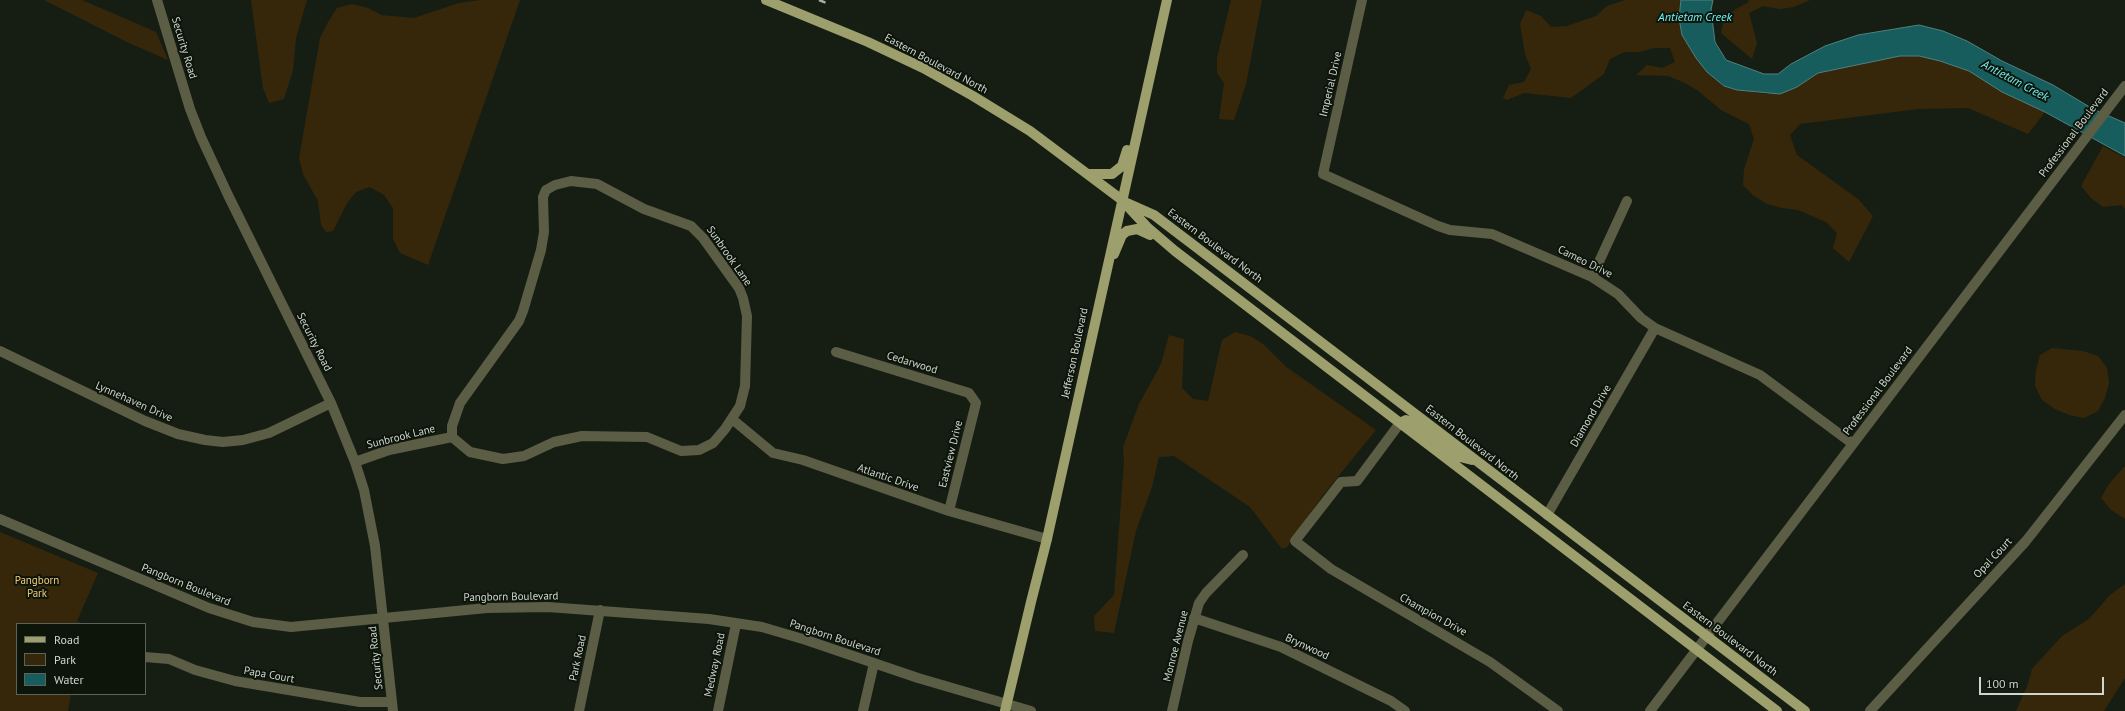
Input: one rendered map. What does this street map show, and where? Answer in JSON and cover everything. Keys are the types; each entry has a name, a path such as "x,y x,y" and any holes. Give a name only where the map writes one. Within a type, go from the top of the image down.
{"main road":[{"name":"Eastern Boulevard North","path":"766,0 868,42 923,68 973,96 1030,131 1122,200 1147,227 1175,251 1777,711"},
{"name":"Jefferson Boulevard","path":"1006,708 1030,602 1048,539 1105,272 1167,0"},
{"path":"1088,174 1112,174 1122,166 1141,112"},
{"name":"Eastern Boulevard North","path":"1122,200 1154,215 1805,711"},
{"path":"1105,272 1122,235 1132,229 1143,230 1175,251"},
{"path":"1400,423 1406,420 1413,423 1460,457 1476,461"},
{"path":"1456,466 1475,473 1529,515 1539,518 1547,515"},
{"path":"1762,700 1782,711"}],"street":[{"name":"Security Road","path":"157,0 190,109 228,195 331,403 355,462 370,520 384,618 393,706"},
{"name":"Imperial Drive","path":"1323,174 1362,0"},
{"name":"Professional Boulevard","path":"1650,711 2125,86"},
{"name":"Cameo Drive","path":"1323,174 1438,226 1450,230 1492,234 1592,277 1618,294 1641,318 1655,328 1760,375 1853,444"},
{"name":"Sunbrook Lane","path":"571,181 597,184 644,208 690,226 703,238 729,274 743,298 747,316 745,386 740,406 732,419 713,443 690,452 681,451 647,437 582,436 554,442 524,456 503,459 470,452 452,437 452,426 460,402 519,321 524,311 541,250 544,232 543,198 546,190 555,185 571,181"},
{"path":"1592,277 1627,201"},
{"name":"Diamond Drive","path":"1547,515 1655,328"},
{"name":"Lynnehaven Drive","path":"0,351 145,421 178,434 204,440 223,442 243,440 269,433 331,403"},
{"name":"Cedarwood","path":"836,352 969,393 976,403"},
{"name":"Eastview Drive","path":"949,511 976,403"},
{"name":"Opal Court","path":"1870,711 2026,541 2125,415"},
{"name":"Atlantic Drive","path":"732,419 773,453 803,460 949,511 1048,539"},
{"name":"Champion Drive","path":"1400,423 1357,481 1341,482 1295,541 1331,569 1490,662 1558,711"},
{"name":"Sunbrook Lane","path":"355,462 390,450 452,437"},
{"name":"Pangborn Boulevard","path":"0,519 209,608 253,622 291,627 487,608 548,607 709,619 770,629 1006,708 1031,711"},
{"name":"Monroe Avenue","path":"1172,711 1194,618 1206,593 1243,555"},
{"name":"Park Road","path":"579,711 600,610"},
{"name":"Brynwood","path":"1194,618 1281,648 1391,701 1405,711"},
{"name":"Medway Road","path":"718,711 736,624"},
{"name":"Papa Court","path":"146,657 169,659 195,670 234,681 393,706"},
{"path":"863,711 874,663"}],"green space":[{"path":"44,0 82,0 156,32 168,60 129,43"},
{"path":"251,0 307,0 296,38 293,70 284,99 269,103 263,88"},
{"path":"480,0 520,0 428,265 400,253 393,239 393,208 384,195 370,187 356,192 347,203 333,231 326,232 321,225 318,201 303,174 299,158 320,38 337,8 352,4 368,8 381,15 414,18 459,3"},
{"path":"1231,0 1262,0 1246,84 1234,120 1219,119 1224,83 1217,73 1217,58"},
{"path":"1625,0 1681,0 1679,18 1682,35 1696,58 1707,72 1723,86 1737,90 1766,94 1797,87 1818,73 1900,56 1919,56 1940,61 1969,71 2002,92 2045,112 2028,134 1968,108 1918,109 1800,124 1790,135 1797,155 1858,199 1873,216 1849,262 1833,248 1837,233 1826,222 1798,210 1767,204 1754,196 1743,185 1744,169 1754,139 1749,124 1721,110 1697,90 1683,82 1668,76 1636,75 1647,65 1662,68 1675,62 1670,48 1654,48 1639,52 1624,52 1610,59 1604,74 1571,98 1524,93 1507,100 1503,98 1509,85 1524,82 1531,69 1525,54 1520,24 1526,10 1541,16 1551,27 1567,26 1596,16 1607,6"},
{"path":"1748,0 1810,0 1794,7 1779,9 1763,6 1749,13 1757,43 1752,59 1721,33 1724,18 1749,2"},
{"path":"2103,146 2125,158 2125,209 2122,205 2103,207 2091,198 2081,186"},
{"path":"1235,332 1250,336 1263,344 1285,366 1376,430 1323,495 1287,547 1282,549 1250,507 1174,456 1159,457 1152,487 1136,531 1114,633 1095,631 1094,616 1114,595 1124,462 1123,447 1139,404 1161,364 1169,335 1184,339 1182,388 1193,399 1208,401 1222,340"},
{"path":"2052,348 2083,351 2098,356 2107,368 2109,383 2105,398 2098,411 2084,418 2069,415 2055,409 2042,400 2035,386 2036,370 2040,355"},
{"path":"2125,466 2125,519 2111,510 2101,498 2109,484"},
{"name":"Pangborn Park","path":"0,532 98,573 77,621 82,623 16,623 16,695 71,695 68,711 0,711"},
{"path":"2125,584 2125,678 2104,711 2016,711 2028,684 2032,669 2062,636 2089,619 2110,595"}],"water":[{"name":"Antietam Creek","path":"1681,0 1713,0 1711,10 1715,42 1726,60 1764,74 1778,74 1791,64 1825,46 1858,35 1919,25 1943,31 1967,41 2002,61 2053,85 2093,109 2125,123 2125,156 2045,112 2002,92 1969,71 1940,61 1919,56 1900,56 1818,73 1797,87 1780,94 1737,90 1724,86 1707,72 1696,58 1682,35 1679,18"}],"railway":[{"path":"819,0 829,4"}]}
